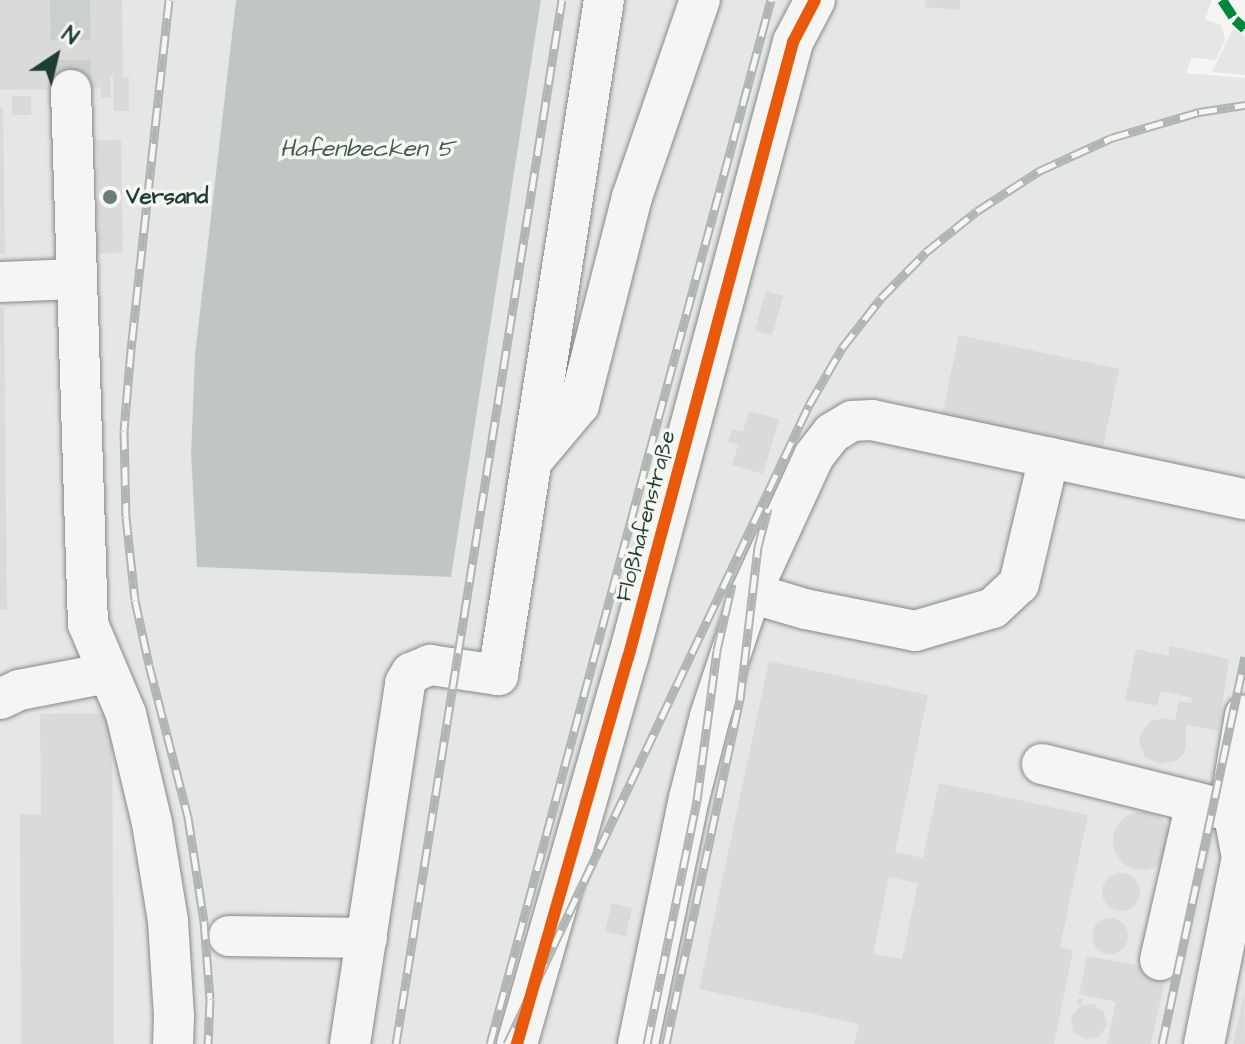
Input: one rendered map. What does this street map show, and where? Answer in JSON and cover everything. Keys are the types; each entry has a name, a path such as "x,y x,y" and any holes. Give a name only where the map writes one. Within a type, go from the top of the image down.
{"street":[{"path":"350,1044 405,683 411,673 430,665 498,675 604,0"},
{"path":"532,461 579,405 632,197 700,0"},
{"name":"Floßhafenstraße","path":"517,1044 628,658 793,42 815,0"},
{"path":"71,90 88,624 126,714 152,823 168,921 173,1044"},
{"path":"0,282 75,279"},
{"path":"638,1044 689,798 710,716 751,593 814,456 832,433 852,421 872,420 1245,499"},
{"path":"751,593 805,609 915,631 993,608 1019,584 1049,457"},
{"path":"0,699 19,690 108,673"},
{"path":"1204,1044 1242,858 1231,799 1245,715"},
{"path":"1042,764 1234,812"},
{"path":"1160,960 1196,803"},
{"path":"229,936 367,938"}],"shaded area":[{"path":"0,0 236,0 195,354 191,454 197,567 450,577 541,0 1212,0 1186,73 1245,78 1245,1044 0,1044"},
{"path":"840,0 924,0 924,8 979,16 1009,30 1023,0 1203,0 1200,18 1221,25 1225,39 1216,60 1187,57 1186,73 1195,101 1115,122 1030,162 951,212 887,274 877,268 876,232 899,188 924,164 925,95 918,84 867,88 845,77 825,46 808,42"},
{"path":"1233,29 1245,37 1245,75 1212,72"},
{"path":"1217,116 1241,132 1244,211 1232,307 1199,326 1125,328 1074,322 1046,306 1011,335 971,322 986,287 965,254 914,290 905,285 979,221 1044,178 1112,145"},
{"path":"197,567 326,572 334,579 442,583 442,607 347,608 343,623 348,630 408,628 423,643 176,637 189,627 197,612 200,592"}],"water":[{"name":"Hafenbecken 5","path":"236,0 541,0 451,577 197,567 191,454 195,354"}],"building":[{"path":"0,0 122,0 123,77 129,77 129,111 114,111 113,77 110,77 111,97 101,98 100,77 99,89 0,90"},
{"path":"926,0 960,0 960,10 925,7"},
{"path":"12,96 31,96 31,115 12,115"},
{"path":"0,108 3,108 5,254 0,254"},
{"name":"Versand","path":"97,140 121,140 123,253 99,253"},
{"path":"766,291 783,296 772,335 755,330"},
{"path":"0,308 4,308 7,610 0,610"},
{"path":"959,335 1119,369 1102,450 942,416"},
{"path":"749,411 779,419 763,474 732,465 738,445 728,442 732,429 743,432"},
{"path":"1170,646 1229,659 1218,731 1186,725 1186,748 1182,756 1175,761 1159,764 1145,757 1139,741 1141,733 1151,721 1167,718 1175,721 1179,701 1191,703 1192,698 1161,691 1157,706 1125,700 1136,649 1168,656"},
{"path":"769,661 928,695 895,852 923,858 939,783 1088,815 1060,947 1073,950 1054,1044 854,1044 859,1024 699,989","holes":["889,877 918,883 902,959 873,954"]},
{"path":"112,713 114,1044 21,1044 20,814 41,815 40,714"},
{"path":"1142,812 1163,820 1171,841 1163,862 1142,870 1121,862 1113,841 1121,820"},
{"path":"1121,873 1135,878 1140,892 1135,906 1121,911 1107,906 1102,892 1107,878"},
{"path":"612,903 632,908 625,936 605,931"},
{"path":"1110,918 1123,923 1128,936 1123,949 1110,954 1097,949 1092,936 1097,923"},
{"path":"1087,956 1167,971 1151,1044 1107,1044 1116,1002 1079,994"},
{"path":"1244,993 1245,1044 1233,1044"},
{"path":"1093,1004 1104,1012 1107,1025 1099,1037 1085,1039 1073,1031 1071,1017 1081,1005"}],"tunnel":[{"path":"70,0 71,90"}],"railway":[{"path":"169,0 124,431 126,517 135,600 188,817 204,921 210,999 208,1044"},
{"path":"396,1044 562,0"},
{"path":"490,1044 771,0"},
{"path":"507,1044 809,405 842,348 881,298 926,252 977,211 1039,171 1111,138 1199,112 1245,105"},
{"path":"666,1044 740,700 758,547 768,508"},
{"path":"647,1044 697,800 717,650 732,584"},
{"path":"1162,1044 1245,657"}],"marked path":[{"path":"1222,0 1245,29"}],"cycle path":[{"path":"517,1044 628,658 793,42 815,0"}],"place":[{"name":"Versand","path":"110,197"}]}
